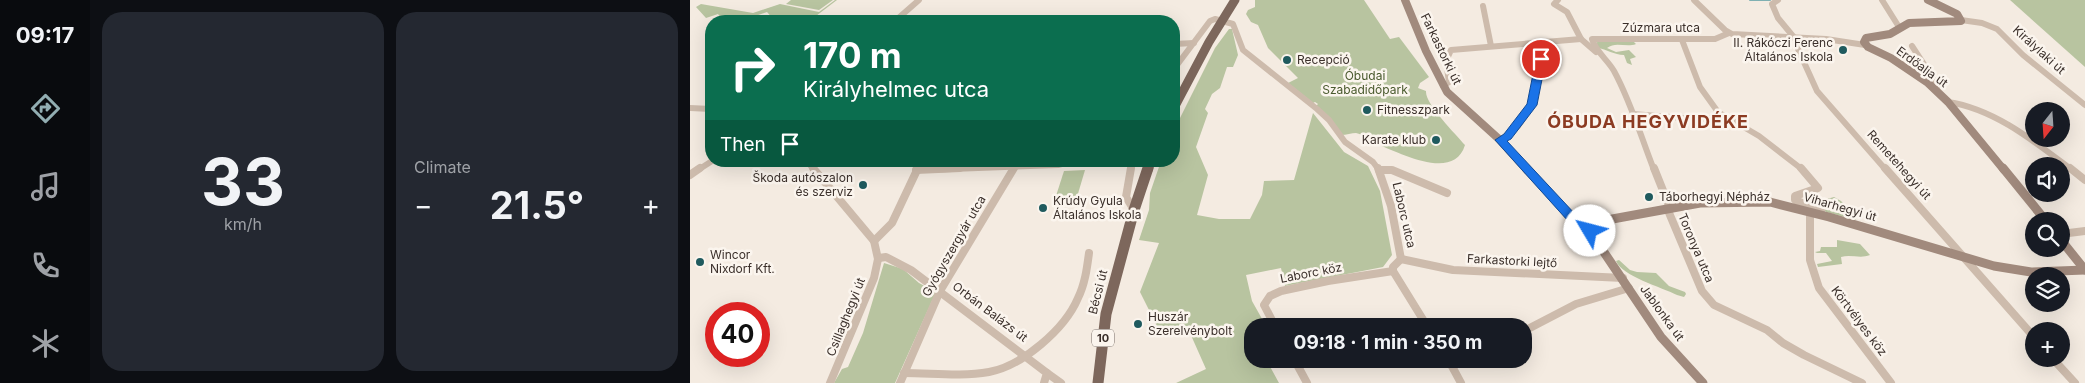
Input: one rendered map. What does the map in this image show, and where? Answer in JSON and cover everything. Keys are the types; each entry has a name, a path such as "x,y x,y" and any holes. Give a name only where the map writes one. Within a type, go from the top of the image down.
{"main road":[{"path":"1180,97 1234,0"},
{"name":"Bécsi út","path":"1098,383 1106,318 1134,210 1149,167"}],"street":[{"path":"902,15 919,0"},
{"name":"Farkastorki út","path":"1405,0 1414,25 1443,86 1457,103 1500,140 1572,218 1585,224 1623,278"},
{"name":"Toronya utca","path":"1558,0 1555,5 1567,12 1581,39 1613,69 1628,100 1705,296 1728,313 1768,330 1782,343 1800,353 1862,383"},
{"path":"1694,0 1729,33"},
{"name":"Remetehegyi út","path":"1778,0 1772,4 1778,18 1794,37 1817,91 2025,327"},
{"path":"1882,0 1899,27"},
{"path":"1928,0 1957,14 1961,20"},
{"path":"1483,6 1491,46"},
{"path":"1180,61 1210,21 1215,19 1221,22"},
{"name":"Királylaki út","path":"1865,44 1866,38 1890,34 1899,27 1915,23 1959,22 1961,20 1982,23 1997,29 2023,55 2085,105"},
{"name":"Laborc utca","path":"1221,22 1233,24 1243,50 1318,109 1329,120 1345,142 1373,162 1379,170 1391,206 1401,260 1393,267 1393,271"},
{"name":"Erdőalja út","path":"1729,33 1837,40 1865,44 1896,61 1935,89 1948,102 2039,212"},
{"name":"Zúzmara utca","path":"1592,39 1715,39 1729,33"},
{"path":"1443,86 1449,82 1445,60 1449,51 1581,39"},
{"name":"Toronya utca","path":"1592,39 1600,56"},
{"path":"1682,40 1698,85 1712,106 1724,117 1752,131 1810,176 1818,188 1795,196 1795,200 1822,211 1829,216"},
{"path":"1500,140 1508,137 1532,105 1544,42"},
{"path":"1180,44 1194,43"},
{"path":"1912,46 1938,86 1935,89"},
{"path":"1948,102 1962,102 1976,108 2047,150 2085,180"},
{"path":"690,108 705,109"},
{"path":"1633,114 1706,119 1724,117"},
{"path":"690,175 705,165"},
{"path":"812,167 874,241 879,258"},
{"path":"874,241 892,223 918,167"},
{"path":"916,170 966,167"},
{"name":"Gyógyszergyár utca","path":"900,383 940,291 1014,167"},
{"path":"1131,167 1126,197 1134,210"},
{"path":"1379,170 1392,170 1447,193"},
{"name":"Viharhegyi út","path":"1585,224 1700,203 1770,202 1829,216 1994,266 2031,272 2085,270"},
{"name":"Körtvélyes köz","path":"1810,211 1810,260 1819,288 1891,383"},
{"path":"2070,233 2085,231"},
{"path":"2070,251 2085,270"},
{"name":"Orbán Balázs út","path":"904,373 976,373 1000,369 1024,354 1056,330 1070,313 1082,290 1089,253"},
{"name":"Orbán Balázs út","path":"879,258 886,257 904,265 1060,383"},
{"name":"Csillaghegyi út","path":"830,383 871,286 879,258"},
{"name":"Farkastorki lejtő","path":"1401,260 1453,270 1623,278"},
{"path":"1393,271 1422,318"},
{"name":"Laborc köz","path":"1271,318 1264,305 1265,300 1273,294 1328,281 1393,271"},
{"name":"Jablonka út","path":"1623,278 1661,337 1703,383"},
{"path":"1532,327 1576,304 1629,288"},
{"path":"2060,367 2075,383"},
{"path":"1299,368 1307,383"},
{"path":"1453,368 1461,383"},
{"path":"1044,383 1047,373"}],"green space":[{"path":"791,0 833,0 819,10 786,4"},
{"path":"837,0 817,15 770,15 767,12 758,15 718,14 705,15 705,17 696,7 701,4 753,13 780,4 819,12"},
{"name":"Óbudai Szabadidőpark","path":"1255,0 1364,0 1390,39 1399,37 1429,77 1420,83 1418,88 1426,91 1430,103 1448,127 1465,145 1459,156 1450,162 1426,162 1377,144 1359,134 1341,135 1316,106 1318,104 1313,103 1288,83 1298,78 1268,48 1258,25 1251,22 1246,14 1248,10 1255,7"},
{"path":"2010,0 2085,0 2085,67"},
{"path":"1229,29 1232,29 1238,55 1233,67 1227,67 1220,88 1212,94 1205,109 1208,113 1196,147 1208,175 1197,215 1219,219 1250,219 1262,195 1264,181 1294,180 1313,113 1344,152 1368,166 1380,191 1392,255 1383,267 1285,286 1281,268 1246,275 1252,301 1262,318 1244,318 1244,368 1271,368 1279,383 1176,383 1206,369 1190,333 1158,328 1140,292 1159,243 1139,240 1149,210 1150,193 1159,167 1180,167 1180,118 1215,48"},
{"path":"1599,41 1633,41 1636,44 1614,45 1607,48 1616,52 1629,50 1636,57 1630,59 1632,65 1627,63 1624,55 1597,48 1596,43"},
{"path":"1085,170 1077,197 1055,199 1064,171"},
{"path":"1834,197 1852,212 1857,211 1856,220 1826,212 1820,205 1820,201"},
{"path":"1837,240 1860,244 1870,255 1863,257 1841,257 1842,264 1818,267 1817,264 1832,261 1826,253 1815,252 1820,251 1821,247 1837,247"},
{"path":"1619,260 1630,270 1656,273 1669,286 1686,294 1684,297 1677,295 1643,281 1626,272 1616,261"},
{"path":"884,263 903,269 919,283 936,292 895,383 834,383 842,369 848,367 863,333"}],"waterway":[{"path":"1750,0 1770,0"}],"place":[{"name":"II. Rákóczi Ferenc Általános Iskola","path":"1843,50"},
{"name":"Recepció","path":"1287,60"},
{"name":"Fitnesszpark","path":"1367,110"},
{"name":"Karate klub","path":"1436,140"},
{"name":"Škoda autószalon és szerviz","path":"863,185"},
{"name":"Táborhegyi Népház","path":"1649,197"},
{"name":"Krúdy Gyula Általános Iskola","path":"1043,208"},
{"name":"Wincor Nixdorf Kft.","path":"700,262"},
{"name":"Huszár Szerelvénybolt","path":"1138,324"}],"district":[{"name":"ÓBUDA HEGYVIDÉKE","path":"1648,122"}],"route":[{"path":"1541,59 1532,105 1508,137 1500,140 1572,218 1577,222 1585,224 1590,231"}]}
